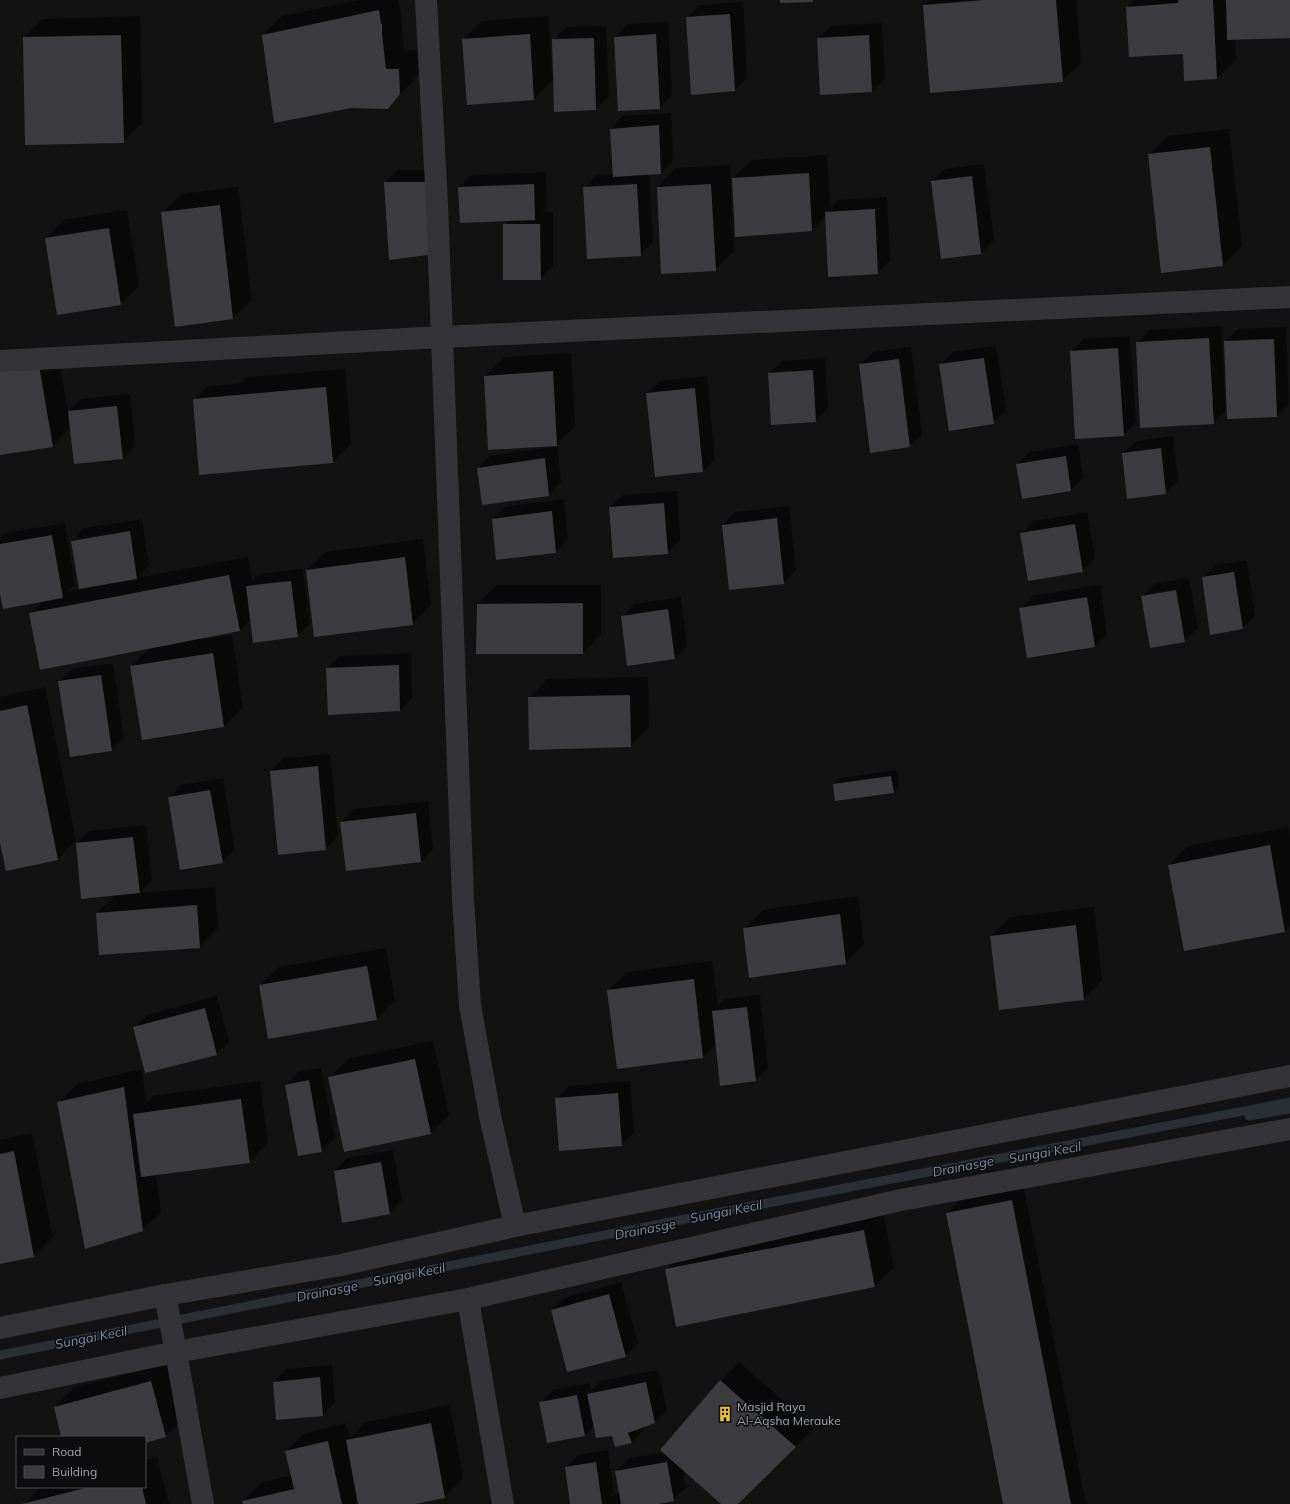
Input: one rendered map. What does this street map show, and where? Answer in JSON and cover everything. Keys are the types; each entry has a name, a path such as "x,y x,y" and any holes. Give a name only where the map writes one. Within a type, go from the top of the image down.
{"street":[{"path":"426,0 437,204 463,898 470,1005 490,1116 515,1226"},
{"path":"0,361 442,337 1290,297"},
{"path":"0,1328 166,1302 515,1226 1290,1076"},
{"path":"0,1388 175,1347 468,1299 901,1200 1290,1129"},
{"path":"468,1299 503,1504"},
{"path":"166,1302 203,1504"}],"building":[{"path":"780,0 813,0 813,2 780,3"},
{"path":"984,0 1056,0 1063,82 930,93 923,5"},
{"path":"1178,0 1213,0 1217,79 1184,81 1183,54 1129,57 1126,7 1178,3"},
{"path":"1226,0 1290,0 1290,38 1227,40"},
{"path":"379,10 382,24 386,69 399,69 400,94 388,109 351,108 274,123 262,35"},
{"path":"730,14 735,91 691,95 686,17"},
{"path":"530,34 534,100 467,105 462,39"},
{"path":"656,34 660,109 618,111 614,37"},
{"path":"121,35 124,143 25,145 23,37"},
{"path":"869,35 872,92 820,95 817,38"},
{"path":"594,38 596,110 554,112 552,39"},
{"path":"659,125 661,174 613,177 610,129"},
{"path":"1210,147 1223,266 1161,273 1148,154"},
{"path":"809,173 812,231 735,237 732,178"},
{"path":"972,176 981,254 941,259 931,181"},
{"path":"384,182 428,182 428,255 389,260"},
{"path":"534,184 535,220 460,223 458,187"},
{"path":"637,184 641,256 587,259 583,187"},
{"path":"711,184 716,271 661,274 657,187"},
{"path":"220,205 233,319 175,327 161,212"},
{"path":"875,209 878,274 828,277 825,212"},
{"path":"503,224 540,224 541,280 503,280"},
{"path":"109,228 121,305 57,315 45,238"},
{"path":"1209,338 1214,424 1140,428 1136,342"},
{"path":"1274,339 1277,417 1227,419 1224,341"},
{"path":"1118,348 1124,436 1075,439 1070,351"},
{"path":"984,358 994,424 949,431 939,364"},
{"path":"899,359 910,447 870,453 859,364"},
{"path":"39,365 53,447 0,455 0,371"},
{"path":"813,370 816,422 771,425 768,373"},
{"path":"553,371 557,446 488,450 484,376"},
{"path":"326,387 333,463 199,475 193,399"},
{"path":"695,388 703,472 655,477 646,393"},
{"path":"117,406 123,459 74,464 68,411"},
{"path":"1161,448 1166,494 1127,499 1122,453"},
{"path":"1066,456 1071,491 1022,499 1016,464"},
{"path":"545,458 549,496 482,505 477,468"},
{"path":"664,503 668,554 613,558 609,507"},
{"path":"552,511 556,553 496,560 492,519"},
{"path":"777,518 784,584 729,590 722,525"},
{"path":"1075,524 1083,572 1028,581 1020,533"},
{"path":"130,531 137,579 79,589 71,541"},
{"path":"52,535 63,598 3,609 0,594 0,544"},
{"path":"405,557 413,625 314,637 306,570"},
{"path":"1234,572 1243,629 1210,635 1202,577"},
{"path":"229,575 240,631 40,670 29,613"},
{"path":"291,581 298,637 253,643 246,586"},
{"path":"1176,590 1185,642 1150,648 1141,596"},
{"path":"1087,597 1095,647 1027,658 1019,608"},
{"path":"583,603 583,654 476,654 477,604"},
{"path":"668,609 675,659 627,666 621,616"},
{"path":"213,653 224,727 142,740 130,666"},
{"path":"399,665 400,711 328,715 326,668"},
{"path":"101,675 112,751 70,757 58,681"},
{"path":"630,695 631,747 529,750 528,697"},
{"path":"27,705 58,860 6,871 0,843 0,711"},
{"path":"318,766 326,850 278,855 270,771"},
{"path":"891,776 894,793 835,801 833,784"},
{"path":"210,790 223,863 180,870 168,797"},
{"path":"416,813 421,862 346,871 340,822"},
{"path":"133,837 140,893 81,899 76,843"},
{"path":"1270,845 1285,932 1184,951 1168,865"},
{"path":"197,905 200,948 99,955 96,913"},
{"path":"840,914 846,964 749,978 743,928"},
{"path":"1076,925 1084,1000 999,1010 990,936"},
{"path":"367,966 377,1020 268,1039 259,985"},
{"path":"694,979 703,1058 617,1069 607,990"},
{"path":"747,1007 756,1081 720,1086 712,1011"},
{"path":"205,1008 217,1055 145,1073 133,1027"},
{"path":"415,1059 431,1134 344,1152 328,1077"},
{"path":"309,1080 322,1152 298,1156 285,1085"},
{"path":"124,1087 143,1231 85,1249 57,1102"},
{"path":"618,1093 622,1146 559,1151 555,1098"},
{"path":"241,1099 250,1163 141,1177 133,1114"},
{"path":"14,1151 34,1257 0,1264 0,1154"},
{"path":"381,1162 390,1214 342,1223 334,1171"},
{"path":"1012,1200 1071,1504 1003,1504 946,1213"},
{"path":"864,1230 875,1287 676,1327 665,1269"},
{"path":"609,1294 626,1357 567,1372 551,1310"},
{"path":"320,1377 323,1416 276,1420 273,1382"},
{"name":"Masjid Raya Al-Aqsha Merauke","path":"720,1380 796,1447 738,1504 721,1504 660,1450"},
{"path":"151,1381 166,1437 146,1443 146,1436 61,1436 54,1407"},
{"path":"646,1382 655,1423 628,1433 632,1443 615,1447 612,1436 596,1438 587,1394"},
{"path":"577,1395 585,1436 547,1443 539,1402"},
{"path":"431,1423 445,1498 415,1504 358,1504 346,1440"},
{"path":"328,1441 342,1504 243,1504 242,1501 294,1489 285,1451"},
{"path":"596,1462 602,1504 570,1504 565,1467"},
{"path":"667,1462 674,1501 659,1504 621,1504 615,1471"},
{"path":"85,1488 142,1488 146,1504 22,1504"}],"waterway":[{"name":"Sungai Kecil","path":"0,1355 721,1212 1290,1102"},
{"name":"Sungai Kecil","path":"1249,1116 1290,1109"}],"place":[{"name":"Masjid Raya Al-Aqsha Merauke","path":"725,1414"}],"water label":[{"name":"Drainasge","path":"963,1166"},
{"name":"Drainasge","path":"645,1229"},
{"name":"Drainasge","path":"327,1291"}]}
